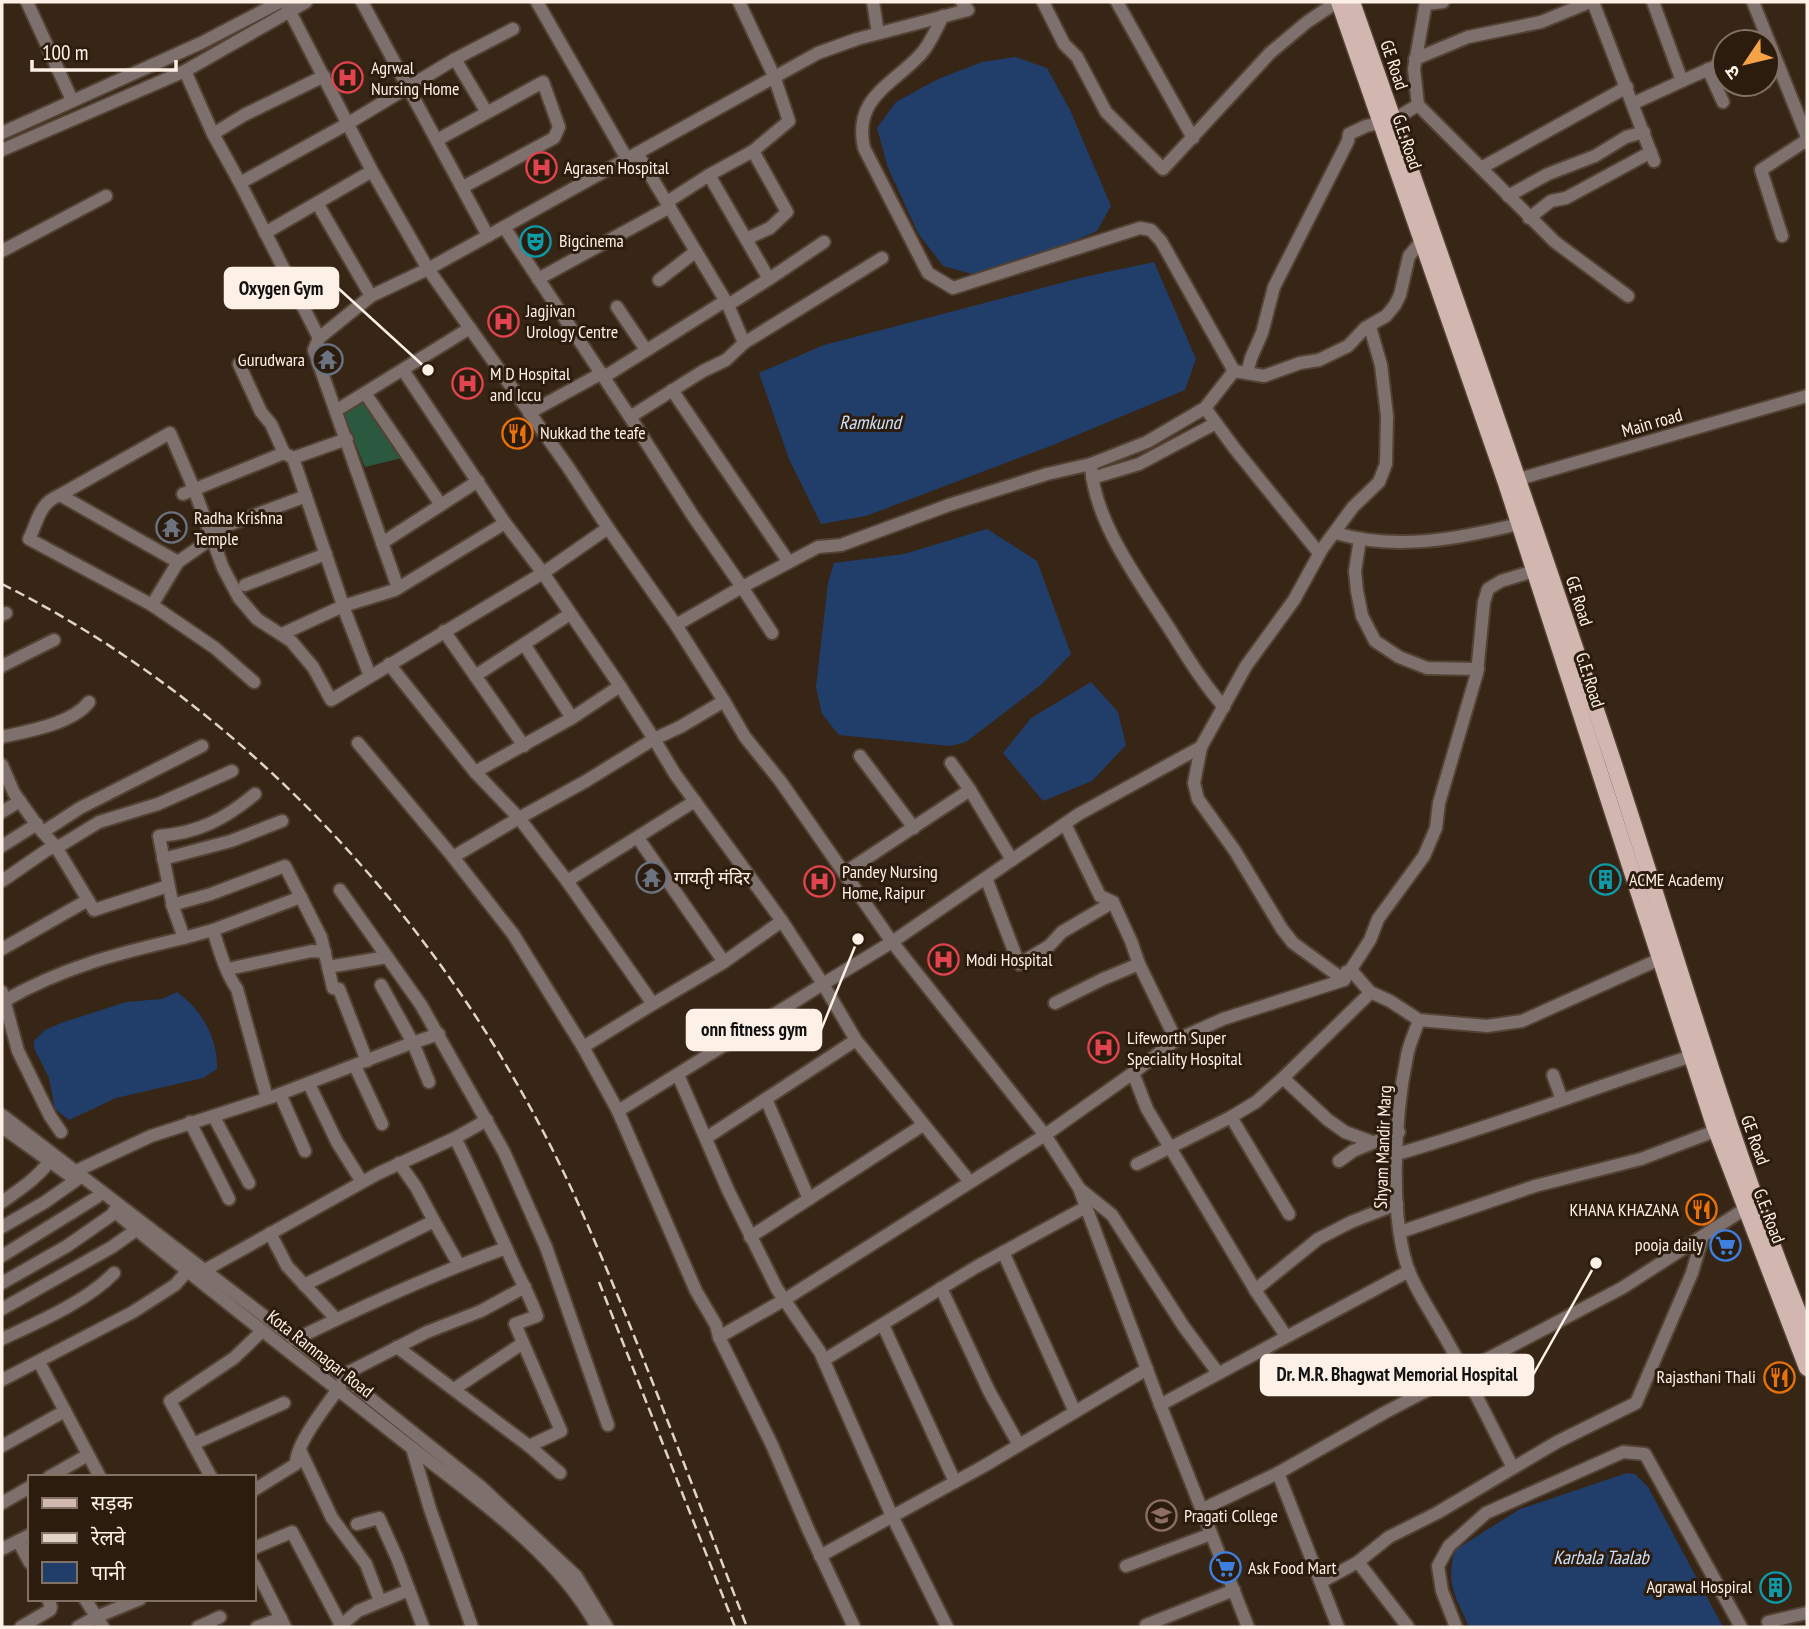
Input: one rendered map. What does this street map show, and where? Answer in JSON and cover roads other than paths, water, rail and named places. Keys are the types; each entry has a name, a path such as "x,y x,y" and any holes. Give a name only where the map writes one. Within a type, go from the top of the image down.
{"main road":[{"name":"G.E. Road","path":"1338,2 1387,122"},
{"name":"GE Road","path":"1352,2 1387,122 1610,754 1723,1128"},
{"name":"G.E. Road","path":"1512,481 1519,524 1660,960 1692,1056 1723,1128 1751,1205 1807,1368"},
{"path":"1751,1205 1807,1334"}],"street":[{"path":"27,2 72,100"},
{"path":"2,133 285,5 306,2"},
{"path":"362,2 488,236"},
{"path":"537,2 632,156 668,204 727,303 744,343"},
{"path":"538,279 753,151 789,121 774,76 739,2"},
{"path":"873,2 878,33"},
{"path":"398,588 314,350 319,338 371,296 428,269 818,53 878,33 968,10 962,2"},
{"path":"1043,2 1064,44 1077,57 1107,112 1163,169 1270,53 1307,22 1338,2"},
{"path":"1117,2 1193,138"},
{"path":"1443,2 1426,3 1415,59 1418,105 1529,218 1581,263 1628,296"},
{"path":"1415,59 1468,37 1541,22 1592,2 1653,157 1566,198 1551,201 1529,218"},
{"path":"1653,2 1682,81"},
{"path":"1753,2 1763,28"},
{"path":"2,150 185,71 285,5"},
{"path":"285,5 372,171 428,269 676,625 745,737 781,782 892,942 1045,1135 1079,1188 1160,1405 1248,1627"},
{"path":"943,16 922,53 873,99 862,117 861,135 864,148 928,273 953,288 1140,228 1151,230 1161,241 1241,372 1264,376 1300,363 1319,360 1348,346 1365,328 1386,316 1400,295 1409,256 1426,235"},
{"path":"240,183 347,124 455,59 513,29"},
{"path":"455,59 486,111"},
{"path":"1634,103 1711,68"},
{"path":"1708,69 1723,102"},
{"path":"185,71 213,134 319,338"},
{"path":"1781,75 1807,138 1761,170 1782,236"},
{"path":"213,134 244,115 324,76"},
{"path":"437,140 543,82 559,127 554,138 463,187"},
{"path":"1481,168 1627,87"},
{"path":"676,625 788,561 818,547 841,545 948,505 1047,474 1091,464 1147,442 1205,408 1241,372 1251,358 1262,333 1274,287 1349,141 1349,134 1387,122 1418,105"},
{"path":"1508,196 1548,174 1595,156 1626,137 1644,132"},
{"path":"746,239 770,228 787,212 753,151"},
{"path":"265,233 372,171"},
{"path":"709,175 769,279"},
{"path":"2,251 106,196"},
{"path":"317,203 371,296"},
{"path":"504,227 772,633"},
{"path":"529,413 646,351 769,279 824,242"},
{"path":"659,280 695,252"},
{"path":"629,417 726,360 744,343 882,258"},
{"path":"617,307 646,351"},
{"path":"1370,327 1381,365 1387,416 1387,464 1379,482 1353,507 1319,553 1294,600 1246,666 1201,747 1194,783 1198,799 1236,851 1293,943 1419,1020 1487,1026 1522,1021 1660,960"},
{"path":"337,411 470,328"},
{"path":"239,365 261,412 288,455 306,496 370,676"},
{"path":"403,370 505,523 543,573 620,686 695,801 782,921 856,1040 970,1182"},
{"path":"673,390 788,561"},
{"path":"365,393 441,505"},
{"name":"Main road","path":"1512,481 1807,396"},
{"path":"1205,408 1319,553"},
{"path":"1092,478 1139,464 1216,423"},
{"path":"254,682 215,648 152,605 29,539 41,509 48,500 170,433 189,491 239,598 257,619 282,634 313,667 331,700 543,573 608,528"},
{"path":"189,491 288,455 347,439"},
{"path":"1091,464 1092,478 1116,543 1128,566 1201,681 1224,707"},
{"path":"382,543 478,481"},
{"path":"60,495 178,562"},
{"path":"152,605 178,562 210,536 306,496"},
{"path":"282,634 343,606 398,588 505,523"},
{"path":"1335,533 1360,539 1412,544 1519,524"},
{"path":"1360,539 1354,571 1362,616 1375,641 1399,657 1427,668 1478,669"},
{"path":"245,585 326,554"},
{"path":"719,1337 784,1300 1045,1135 1176,1040 1341,974 1370,940 1378,919 1424,856 1436,828 1440,803 1478,669 1484,602 1488,589 1501,581 1534,571"},
{"path":"475,676 570,614"},
{"path":"444,631 524,746"},
{"path":"2,666 54,640"},
{"path":"524,644 572,718"},
{"path":"389,664 475,772 519,818 567,881 653,1004"},
{"path":"475,772 572,718 620,686"},
{"path":"453,857 724,701"},
{"path":"2,737 75,715 89,702"},
{"path":"358,743 513,934 583,1047 618,1111 696,1291 716,1325 719,1337 772,1445 854,1627"},
{"path":"2,846 202,746"},
{"path":"618,1111 892,942 1065,824 1201,747"},
{"path":"860,756 914,828"},
{"path":"951,763 1012,860"},
{"path":"2,765 20,801 56,847 94,910 168,886"},
{"path":"2,881 47,850 99,822 158,804 232,771"},
{"path":"844,873 970,790"},
{"path":"184,938 172,905 159,836 181,835 229,815 255,794"},
{"path":"2,812 20,801"},
{"path":"567,881 695,801"},
{"path":"163,859 231,841 282,821"},
{"path":"1065,824 1100,896 1114,902 1132,941 1139,964 1176,1040"},
{"path":"638,838 724,962"},
{"path":"172,905 211,894 285,866 321,937 333,988 339,989 360,1064 382,1124"},
{"path":"986,878 1018,964 1049,946 1062,932 1114,902"},
{"path":"340,890 439,1034 504,1152 546,1247 608,1425"},
{"path":"61,1132 50,1116 18,1051 3,996 85,964 213,930 301,897"},
{"path":"2,949 88,900"},
{"path":"583,1047 724,962 782,921"},
{"path":"213,930 229,978 237,989 274,1096 305,1151"},
{"path":"228,969 312,951 325,952"},
{"path":"328,967 387,957"},
{"path":"1055,1003 1139,964"},
{"path":"381,985 413,1043 429,1082"},
{"path":"1137,1164 1256,1102 1367,996"},
{"name":"Shyam Mandir Marg","path":"1419,1020 1407,1053 1397,1154 1400,1232 1409,1271 1423,1302 1464,1372 1513,1468"},
{"path":"2,1227 45,1202 78,1176 123,1148 190,1122 214,1117 309,1084 439,1034"},
{"path":"706,1138 856,1040"},
{"path":"1397,1154 1464,1135 1692,1056"},
{"path":"1133,1073 1147,1109 1255,1290 1286,1336"},
{"path":"678,1075 750,1237 784,1300 824,1360 892,1516 947,1627"},
{"path":"1553,1075 1562,1100"},
{"path":"1283,1078 1328,1120 1345,1132 1372,1142"},
{"path":"309,1084 337,1142 362,1182"},
{"path":"766,1098 809,1199"},
{"path":"2,1115 195,1268 294,1340 341,1381 481,1487 576,1576 607,1627"},
{"path":"214,1117 249,1183"},
{"path":"1231,1117 1289,1214"},
{"path":"2,1380 134,1312 195,1268 270,1233 362,1182 487,1120"},
{"path":"190,1122 229,1199"},
{"path":"750,1237 923,1125"},
{"name":"Kota Ramnagar Road","path":"2,1127 49,1162 78,1176 97,1197 136,1230 195,1268 261,1332 341,1381 412,1448 522,1536 563,1576 588,1609 597,1627"},
{"path":"1400,1232 1535,1186 1641,1158 1723,1128"},
{"path":"1339,1161 1372,1142 1399,1132"},
{"path":"455,1138 537,1316 515,1324 561,1431 529,1446"},
{"path":"2,1202 27,1185 49,1162"},
{"path":"399,1163 416,1187 459,1265"},
{"path":"1079,1188 1112,1215 1184,1328 1218,1373"},
{"path":"2,1256 97,1197"},
{"path":"1255,1290 1318,1239 1351,1222 1397,1204"},
{"path":"1201,1510 1279,1473 1384,1413 1622,1288 1751,1205"},
{"path":"824,1360 941,1288 1086,1207"},
{"path":"2,1283 67,1246 116,1212"},
{"path":"304,1285 434,1221"},
{"path":"2,1309 112,1247 136,1230"},
{"path":"270,1233 287,1266 337,1319"},
{"path":"1321,1583 1358,1562 1389,1536 1437,1513 1557,1442 1636,1403 1692,1273 1702,1239"},
{"path":"294,1340 459,1265 506,1248"},
{"path":"1003,1252 1075,1412"},
{"path":"1160,1405 1409,1271"},
{"path":"2,1339 98,1288 114,1273"},
{"path":"256,1489 296,1464 296,1455 341,1381 397,1347 481,1311 525,1287"},
{"path":"941,1288 989,1391 1019,1446"},
{"path":"883,1325 955,1482"},
{"path":"210,1475 170,1401 234,1358 261,1332"},
{"path":"454,1388 523,1343"},
{"path":"397,1347 529,1446 560,1474"},
{"path":"39,1362 99,1475"},
{"path":"820,1556 1019,1446 1147,1369"},
{"path":"193,1444 284,1403"},
{"path":"2,1446 65,1411"},
{"path":"412,1448 471,1627"},
{"path":"300,1450 332,1518 366,1564 380,1601"},
{"path":"1456,1627 1442,1591 1438,1566 1449,1546 1486,1513 1623,1452 1645,1454 1741,1627"},
{"path":"53,1475 88,1455"},
{"path":"1279,1473 1338,1627"},
{"path":"2,1503 28,1488"},
{"path":"357,1524 379,1518 423,1627"},
{"path":"256,1547 292,1532 345,1624 380,1601 409,1590"},
{"path":"1126,1566 1211,1534"},
{"path":"2,1549 24,1538"},
{"path":"1358,1562 1408,1627"},
{"path":"256,1569 283,1623 257,1627"},
{"path":"1146,1625 1234,1590"},
{"path":"21,1627 50,1610 49,1601"},
{"path":"86,1601 99,1622"},
{"path":"78,1627 99,1622 136,1601"},
{"path":"1768,1622 1807,1613"},
{"path":"198,1627 220,1617"}],"water":[{"path":"1015,57 1047,68 1070,110 1111,206 1097,231 1042,255 972,274 943,266 918,233 888,168 877,128 896,102 938,79 982,62"},
{"name":"Ramkund","path":"1154,262 1196,359 1185,390 1053,445 866,516 821,524 789,459 759,373 824,345 1084,277"},
{"path":"987,529 1037,561 1071,654 1042,684 966,742 950,746 839,735 822,714 816,687 828,583 834,563 904,554"},
{"path":"1091,682 1118,712 1126,745 1092,781 1043,801 1003,753 1031,718"},
{"path":"177,992 194,1007 206,1025 215,1046 217,1069 203,1078 116,1098 69,1120 55,1109 49,1078 34,1048 34,1041 45,1030 126,1002 162,999"},
{"name":"Karbala Taalab","path":"1627,1473 1635,1474 1648,1487 1723,1627 1469,1627 1453,1590 1451,1572 1455,1550 1520,1509"}],"railway":[{"path":"2,584 95,636 181,697 263,764 338,839 406,920 468,1005 524,1096 572,1190 641,1353 747,1627"},
{"path":"599,1282 735,1627"}],"place":[{"name":"Agrwal Nursing Home","path":"348,78"},
{"name":"Agrasen Hospital","path":"541,168"},
{"name":"Bigcinema","path":"536,241"},
{"name":"Jagjivan Urology Centre","path":"503,321"},
{"name":"Gurudwara","path":"328,360"},
{"name":"Oxygen Gym","path":"428,370"},
{"name":"M D Hospital and Iccu","path":"467,384"},
{"name":"Nukkad the teafe","path":"517,433"},
{"name":"Radha Krishna Temple","path":"171,528"},
{"name":"गायतृी मंदिर","path":"651,878"},
{"name":"ACME Academy","path":"1606,880"},
{"name":"Pandey Nursing Home, Raipur","path":"819,882"},
{"name":"onn fitness gym","path":"858,939"},
{"name":"Modi Hospital","path":"943,960"},
{"name":"Lifeworth Super Speciality Hospital","path":"1104,1048"},
{"name":"KHANA KHAZANA","path":"1702,1210"},
{"name":"pooja daily","path":"1726,1245"},
{"name":"Dr. M.R. Bhagwat Memorial Hospital","path":"1596,1263"},
{"name":"Rajasthani Thali","path":"1779,1377"},
{"name":"Pragati College","path":"1161,1516"},
{"name":"Ask Food Mart","path":"1225,1568"},
{"name":"Agrawal Hospiral","path":"1775,1587"}]}
